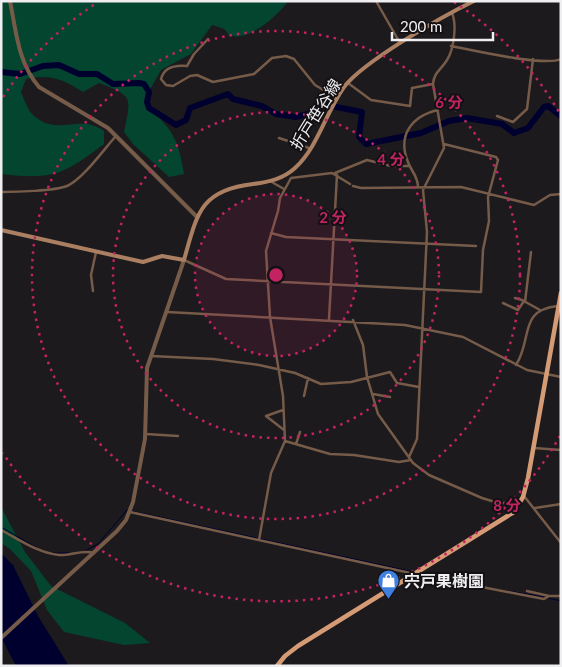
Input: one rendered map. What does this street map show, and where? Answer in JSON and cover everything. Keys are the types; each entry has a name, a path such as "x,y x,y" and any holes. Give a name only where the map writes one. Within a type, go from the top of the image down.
{"main road":[{"name":"折戸笹谷線","path":"184,260 197,217 209,200 223,190 270,181 290,172 300,162 309,148 337,98 348,83 364,68 474,1"},
{"path":"1,230 143,262 162,256 184,260"},
{"path":"278,666 285,656 298,646 509,517 524,496 561,293"}],"street":[{"path":"10,1 23,60 31,77 39,87 96,120 116,136 197,217"},
{"path":"376,1 401,44"},
{"path":"409,457 416,441 419,387 427,220 423,187 442,153 444,144 433,84 435,74 447,60 451,46 455,26 452,13"},
{"path":"208,40 194,54 187,66 174,66 164,72 161,79 166,85 173,86 190,76 197,75 213,82 254,74 272,58 286,56 294,59 315,84 337,98"},
{"path":"451,46 480,54 557,61 561,59"},
{"path":"497,116 513,122 527,108 533,59"},
{"path":"348,83 371,100 410,106 412,88 433,84"},
{"path":"418,187 416,176 409,166 404,150 405,134 416,119 438,110"},
{"path":"1,192 22,192 67,186 77,178 116,136"},
{"path":"279,138 309,148"},
{"path":"1,638 117,531 130,512 146,434 145,378 184,260 226,279 481,292 483,250 489,221 489,194 498,158 444,144"},
{"path":"291,178 335,174 367,160 391,166 409,166"},
{"path":"259,540 271,473 285,441 283,409 270,317 266,251 284,189 291,178 290,172"},
{"path":"335,174 350,184"},
{"path":"329,319 335,174"},
{"path":"270,181 284,189"},
{"path":"354,186 361,188 461,187 534,204 550,195 561,194"},
{"path":"271,233 286,237 333,240 476,246"},
{"path":"93,291 90,275 96,250"},
{"path":"503,303 518,310 525,301 532,252"},
{"path":"515,298 525,301 540,310"},
{"path":"516,365 524,350 531,317 540,310 558,306"},
{"path":"167,312 353,320 422,328 463,338 516,365 561,377"},
{"path":"353,320 363,345 367,377 378,414 411,460 420,469 461,490 498,503 520,502"},
{"path":"151,356 213,359 278,369 321,384 351,382 390,372 397,383 419,387"},
{"path":"304,396 308,378"},
{"path":"373,394 390,397"},
{"path":"283,409 266,416 284,430"},
{"path":"296,444 300,432"},
{"path":"146,434 178,436"},
{"path":"285,441 330,454 354,455 399,462 411,460"},
{"path":"534,448 561,450"},
{"path":"524,496 561,543"},
{"path":"535,508 561,504"},
{"path":"130,512 415,574 544,599 549,596"},
{"path":"1,530 50,554 66,555 94,552"},
{"path":"527,591 549,596 561,596"}],"green space":[{"path":"1,1 288,1 271,19 247,34 232,36 224,29 212,25 191,54 161,70 149,91 147,108 169,129 180,153 184,174 169,177 133,144 124,132 128,105 124,95 99,83 83,92 69,84 49,77 26,79 21,92 32,114 43,122 52,125 86,124 95,126 104,131 104,144 78,163 57,173 33,176 1,174"},
{"path":"1,507 25,552 51,586 125,623 150,643 124,645 64,632 47,610 31,571 10,549 1,543"}],"shaded area":[{"path":"1,553 13,565 38,616 69,666 16,666 1,637"}],"waterway":[{"path":"1,72 20,74 43,66 59,65 79,74 97,74 113,84 144,84 149,92 147,102 149,108 176,125 186,120 190,108 228,94 233,99 262,106 276,114 296,117 316,112 326,105 362,112 359,137 366,144 421,133 449,121 467,118 502,124 514,133 528,128 544,107 548,106 561,116"},
{"path":"85,551 98,544 127,510 414,572"},
{"path":"1,527 37,548"},
{"path":"53,553 69,553"},
{"path":"418,573 439,577"},
{"path":"509,591 544,597"},
{"path":"548,598 561,601"}],"place":[{"name":"宍戸果樹園","path":"388,599"}]}
